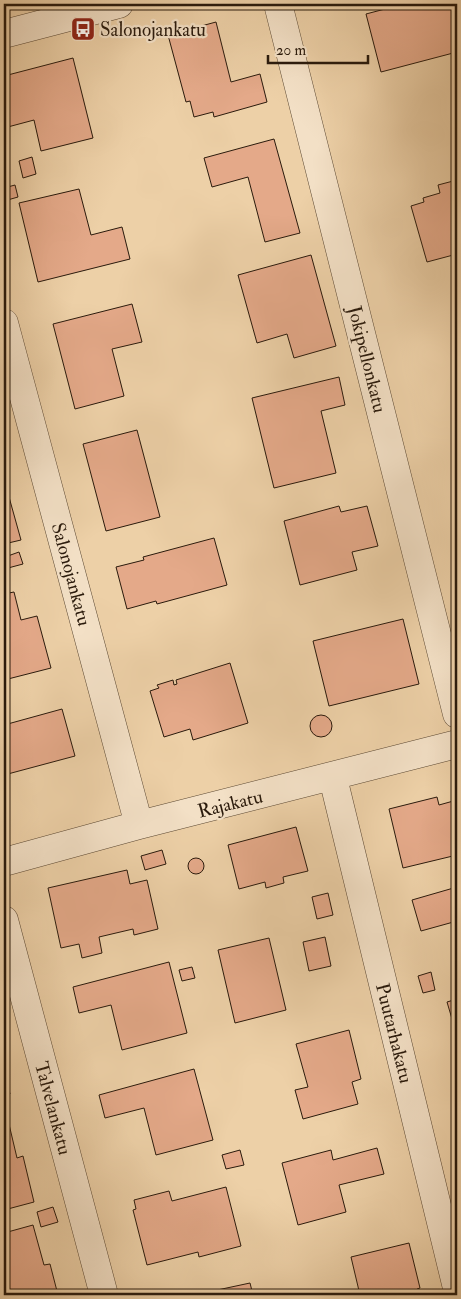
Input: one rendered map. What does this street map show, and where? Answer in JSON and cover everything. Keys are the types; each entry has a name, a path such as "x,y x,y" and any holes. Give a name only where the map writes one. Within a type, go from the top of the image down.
{"street":[{"path":"4,34 119,4"},
{"name":"Jokipellonkatu","path":"278,4 457,714"},
{"name":"Salonojankatu","path":"4,323 139,825"},
{"name":"Rajakatu","path":"4,862 139,825 333,778 457,744"},
{"name":"Puutarhakatu","path":"333,778 457,1288"},
{"name":"Talvelankatu","path":"4,920 104,1295"}],"building":[{"path":"404,4 457,4 457,52 381,72 366,14"},
{"path":"216,22 231,82 260,74 267,102 214,117 213,112 194,117 190,101 186,102 168,35"},
{"path":"73,58 93,138 41,151 34,120 4,128 4,76"},
{"path":"274,139 300,233 265,242 248,177 212,187 204,158"},
{"path":"32,157 36,174 23,178 19,161"},
{"path":"457,180 457,254 427,262 411,206 424,202 423,198 440,193 438,185"},
{"path":"15,185 18,197 4,201 4,188"},
{"path":"79,189 91,235 122,227 130,259 38,282 19,203"},
{"path":"311,255 336,346 294,358 287,334 257,343 238,275"},
{"path":"132,304 142,342 112,349 124,396 75,409 53,324"},
{"path":"339,377 345,405 321,411 336,473 274,488 252,398"},
{"path":"137,430 160,517 106,531 83,444"},
{"path":"4,479 21,540 4,544"},
{"path":"339,506 341,512 367,506 378,546 352,552 357,570 300,585 284,521"},
{"path":"214,538 227,585 157,604 156,601 127,609 116,567 144,560 143,557"},
{"path":"19,552 23,564 8,568 5,557"},
{"path":"14,592 21,620 37,616 51,668 4,680 4,594"},
{"path":"403,619 419,684 329,706 313,641"},
{"path":"230,663 248,723 193,740 190,729 164,737 150,691 159,688 157,685 173,680 174,685 177,684 176,680"},
{"path":"62,709 75,756 4,775 4,725"},
{"path":"321,715 329,718 332,726 329,734 321,737 313,734 310,726 313,718"},
{"path":"437,797 439,805 457,800 457,855 403,868 389,809"},
{"path":"296,827 308,871 283,877 284,883 266,888 265,882 239,889 228,845"},
{"path":"162,850 166,864 145,870 141,856"},
{"path":"196,858 204,866 196,874 188,866"},
{"path":"127,870 130,884 147,880 158,929 134,935 133,929 99,937 102,953 82,958 79,944 61,948 48,888"},
{"path":"457,887 457,921 421,931 412,900"},
{"path":"328,893 333,915 317,919 312,897"},
{"path":"325,937 331,966 309,971 303,942"},
{"path":"269,938 286,1010 235,1023 218,950"},
{"path":"169,962 187,1033 122,1050 111,1005 79,1013 73,987"},
{"path":"192,967 195,978 182,981 179,970"},
{"path":"431,972 435,990 423,993 418,976"},
{"path":"457,999 457,1028 455,1029 447,1002"},
{"path":"349,1030 361,1079 352,1082 358,1104 303,1119 295,1090 308,1087 296,1044"},
{"path":"194,1069 213,1140 156,1155 144,1108 105,1118 99,1095"},
{"path":"4,1071 10,1094 4,1096"},
{"path":"457,1113 457,1130 453,1114"},
{"path":"8,1120 17,1158 23,1156 34,1202 4,1210 4,1121"},
{"path":"377,1148 384,1174 339,1185 346,1212 298,1225 282,1163 331,1150 333,1160"},
{"path":"240,1150 244,1165 226,1169 222,1155"},
{"path":"226,1187 241,1246 199,1257 198,1252 147,1265 133,1210 136,1209 134,1200 169,1191 172,1201"},
{"path":"53,1207 58,1222 41,1227 37,1212"},
{"path":"33,1225 44,1265 50,1264 58,1295 4,1295 4,1233"},
{"path":"409,1243 420,1288 417,1289 419,1295 360,1295 351,1257"},
{"path":"250,1283 253,1295 194,1295"}],"place":[{"name":"Salonojankatu","path":"83,29"}]}
